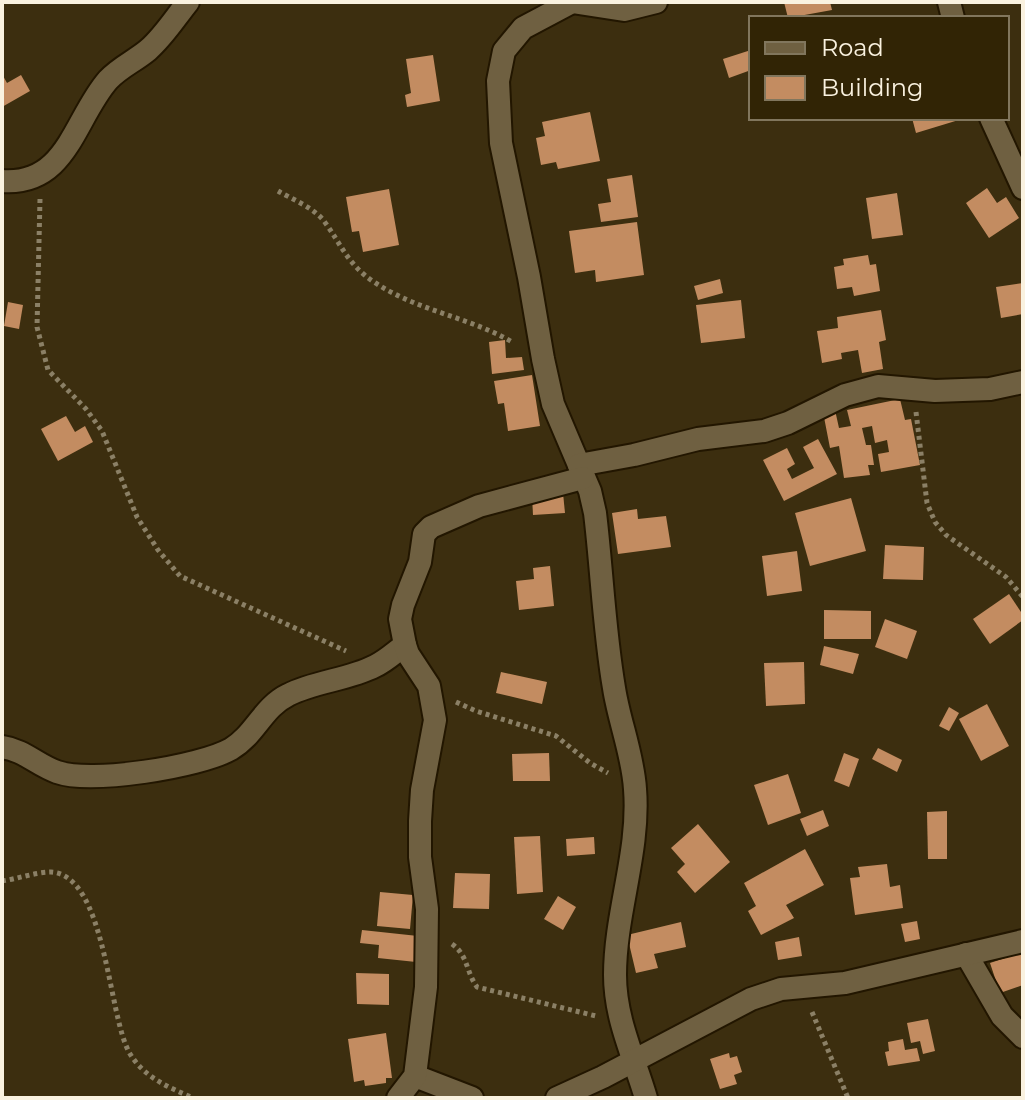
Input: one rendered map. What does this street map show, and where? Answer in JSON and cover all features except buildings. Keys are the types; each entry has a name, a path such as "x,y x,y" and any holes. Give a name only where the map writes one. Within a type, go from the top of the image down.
{"street":[{"path":"2,181 41,174 60,159 90,104 109,79 150,48 188,2"},
{"path":"646,1098 620,1023 615,976 617,930 635,822 635,787 614,690 595,513 590,491 553,404 501,143 498,81 504,51 523,28 572,2 624,10 656,2"},
{"path":"992,120 1023,188"},
{"path":"398,1098 415,1076 426,987 428,936 420,857 420,821 424,777 435,720 429,686 408,654 400,619 420,562 424,534 431,527 479,506 581,472 684,441 764,431 788,423 845,395 878,386 935,391 990,389 1023,382"},
{"path":"2,747 25,752 58,773 101,775 179,766 232,748 252,731 269,708 286,695 374,667 405,645"},
{"path":"557,1098 751,999 781,989 845,983 1023,941"},
{"path":"966,954 1002,1016 1023,1037"},
{"path":"415,1076 472,1098"}],"path":[{"path":"41,174 37,327 48,370 86,409 102,431 137,517 158,550 180,576 214,589 281,623 327,640 374,667"},
{"path":"278,191 323,218 337,245 373,282 424,309 499,334 543,359"},
{"path":"910,388 919,424 927,503 935,522 946,535 1006,577 1023,597"},
{"path":"429,686 476,711 556,736 590,763 635,787"},
{"path":"2,881 53,872 71,882 93,911 129,1052 152,1079 193,1098"},
{"path":"428,936 455,945 462,952 471,980 477,987 572,1008 620,1023"},
{"path":"802,989 848,1098"}]}
